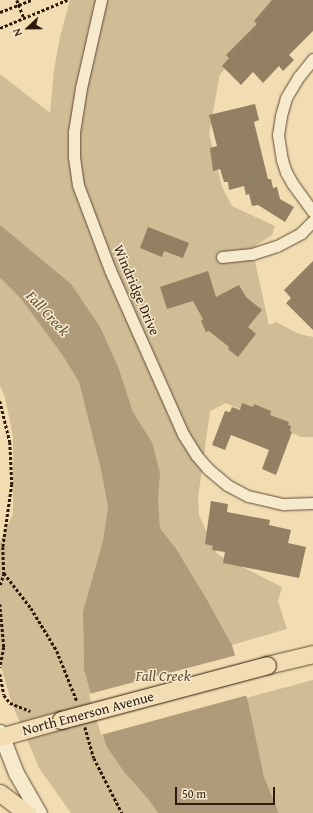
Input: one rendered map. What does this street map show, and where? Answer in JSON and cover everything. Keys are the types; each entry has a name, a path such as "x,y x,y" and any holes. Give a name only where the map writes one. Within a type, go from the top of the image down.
{"main road":[{"name":"North Emerson Avenue","path":"1,735 313,654"},
{"path":"1,735 16,773 39,813"},
{"path":"0,793 27,813"}],"street":[{"name":"Windridge Drive","path":"101,0 81,88 74,132 74,157 78,185 110,270 183,434 196,455 208,469 227,485 248,496 284,504 313,503"},
{"path":"313,59 296,81 286,98 278,135 282,160 286,172 313,212"},
{"path":"222,257 252,254 277,246 301,233 313,221"}],"path":[{"path":"17,0 24,18"},
{"path":"0,12 31,0"},
{"path":"0,28 67,0"},
{"path":"0,402 10,442 12,484 3,548 4,572 0,585"},
{"path":"4,572 31,608 57,651 78,704"},
{"path":"0,604 4,647 0,668"},
{"path":"0,674 4,695 10,703 30,711"},
{"path":"84,724 94,758 122,813"}],"shaded area":[{"path":"70,0 297,0 220,74 209,134 222,187 232,206 275,226 272,235 252,248 269,325 276,322 299,334 313,337 313,437 301,437 226,403 210,411 198,498 199,515 217,554 282,587 278,601 287,629 232,645 177,550 160,528 152,442 133,412 119,369 0,225 0,74 50,113 54,70 60,37"},
{"path":"0,278 21,299 61,353 79,382 101,470 108,507 103,540 83,611 84,670 106,746 124,772 148,799 158,813 71,813 39,768 11,701 0,663 0,542 13,514 13,437 5,397 0,386"},
{"path":"313,680 313,813 279,813 264,777 246,698"}],"water":[{"name":"Fall Creek","path":"0,225 71,284 100,327 119,369 133,412 152,442 160,473 158,501 160,528 177,550 232,645 248,702 264,777 279,813 158,813 148,799 124,772 106,746 84,670 83,611 103,540 108,507 101,470 79,382 61,353 21,299 0,278"}],"pier":[{"path":"237,655 248,695 101,735 89,694"}],"building":[{"path":"272,0 313,0 313,31 289,55 294,60 283,71 279,66 263,83 253,72 241,85 222,66 229,58 226,55 257,24 254,21"},
{"path":"255,104 259,120 254,122 268,179 271,179 273,188 277,187 280,199 294,207 285,222 258,205 252,206 249,194 246,195 244,186 229,190 228,182 224,182 220,169 213,171 210,148 217,146 209,115"},
{"path":"148,227 189,243 183,258 164,251 162,257 140,248"},
{"path":"313,261 313,330 286,303 291,298 284,290"},
{"path":"208,271 216,297 239,285 246,297 262,310 248,327 256,334 238,357 228,349 229,347 209,331 206,332 201,321 203,319 193,301 167,309 160,287"},
{"path":"242,403 253,407 254,404 271,411 270,415 289,422 288,425 291,426 290,431 292,432 276,475 262,469 269,450 231,435 225,450 212,445 225,411 230,412 232,407 240,410"},
{"path":"211,501 228,504 227,512 270,520 269,525 291,530 288,543 306,547 299,578 223,563 225,552 212,550 213,546 205,544"}]}
